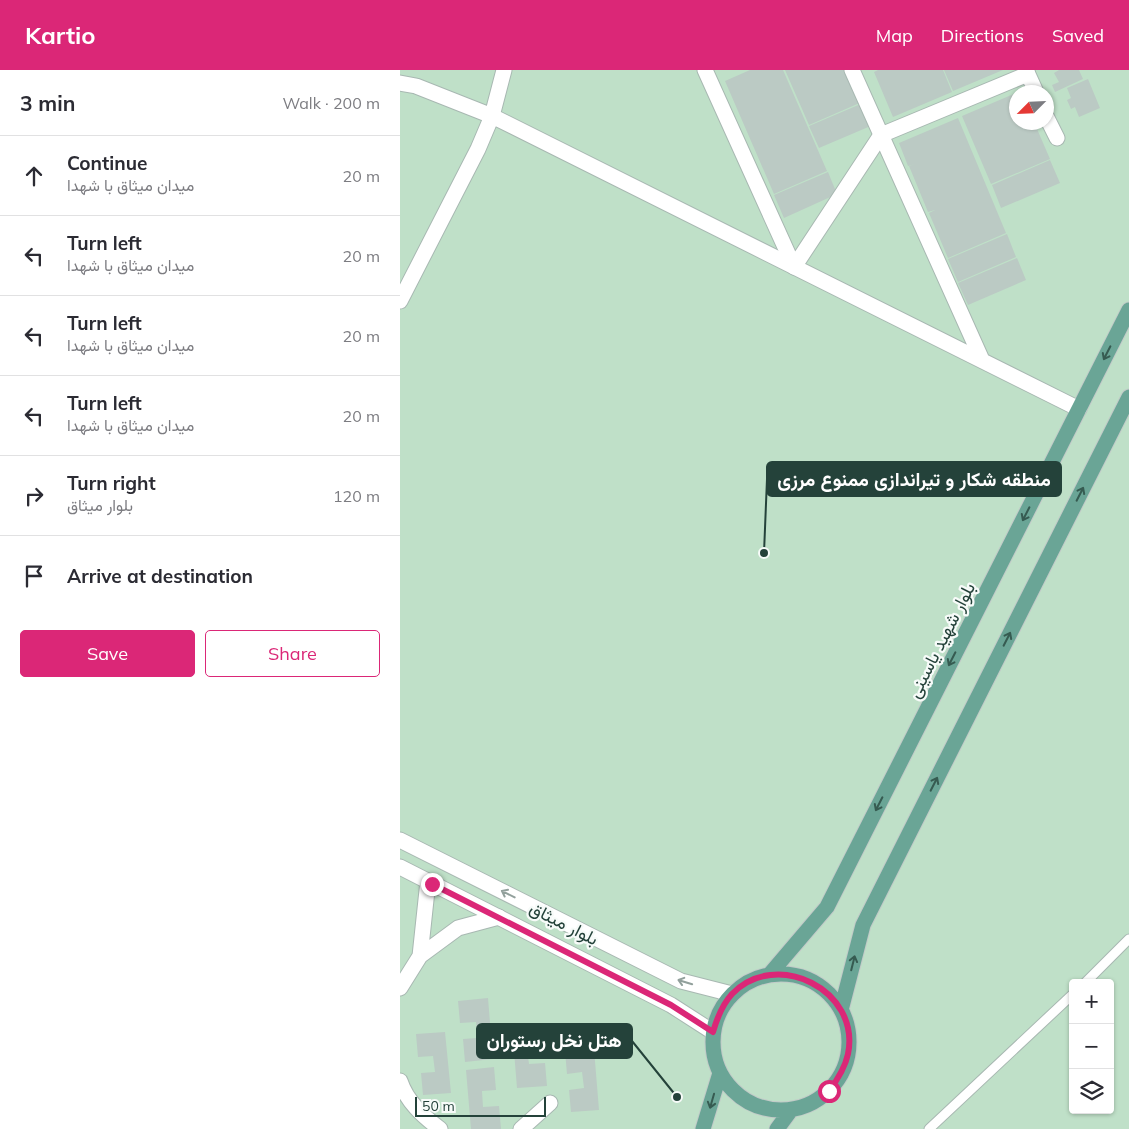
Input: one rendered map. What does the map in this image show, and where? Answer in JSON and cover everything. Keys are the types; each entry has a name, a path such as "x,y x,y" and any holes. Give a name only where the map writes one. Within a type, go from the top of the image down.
{"main road":[{"name":"بلوار شهید یاسینی","path":"769,975 827,907 1129,310"},
{"path":"841,1010 862,925 1129,398"},
{"path":"790,974 811,981 828,993 841,1010 848,1031 848,1052 842,1073 829,1091 812,1104 792,1110 770,1110 750,1103 732,1091 720,1073 713,1053 713,1032 720,1011 732,994 749,982 769,975 790,974"},
{"path":"703,1129 720,1073"},
{"path":"777,1129 792,1110"}],"street":[{"path":"400,301 478,149 492,116 504,70"},
{"path":"706,70 794,267"},
{"path":"852,70 982,360"},
{"path":"794,267 881,135 1027,72 1033,85"},
{"path":"400,82 416,86 492,116 1079,409"},
{"path":"1053,130 1057,138"},
{"name":"بلوار میثاق","path":"400,840 681,981 732,994"},
{"name":"بلوار میثاق","path":"400,867 671,1005 713,1032"},
{"path":"420,956 428,881"},
{"path":"400,988 420,956 436,942 458,928 499,917"},
{"path":"400,1081 404,1093 424,1117 440,1129"},
{"path":"521,1129 550,1103"}],"lane":[{"path":"1088,979 1129,939"},
{"path":"930,1129 1069,998"}],"green space":[{"path":"400,70 1129,70 1129,1129 400,1129"}],"building":[{"path":"750,70 783,70 827,171 774,194 725,81"},
{"path":"785,70 848,70 862,102 809,125"},
{"path":"878,70 943,70 952,92 893,117 874,72"},
{"path":"944,70 1003,70 953,91"},
{"path":"1059,70 1079,70 1083,79 1055,92 1054,85 1052,85 1059,82 1054,73"},
{"path":"1088,79 1100,108 1079,117 1075,107 1071,109 1067,100 1071,98 1067,88"},
{"path":"1009,96 1009,130 1037,130 1050,159 991,184 962,116"},
{"path":"863,103 873,125 819,148 809,126"},
{"path":"958,118 1006,233 948,258 929,213 935,210 928,212 909,166 915,164 908,166 899,143"},
{"path":"1050,160 1060,183 1001,208 992,185"},
{"path":"828,172 837,194 784,218 774,195"},
{"path":"1007,234 1016,257 958,282 948,259"},
{"path":"1017,258 1026,280 968,305 958,283"},
{"path":"488,998 493,1059 465,1062 463,1039 477,1038 476,1022 460,1023 458,1001"},
{"path":"540,1025 542,1047 527,1049 529,1064 545,1063 547,1086 517,1088 512,1027"},
{"path":"445,1032 451,1093 423,1095 421,1073 435,1072 433,1056 418,1057 416,1034"},
{"path":"594,1049 599,1110 571,1112 569,1090 584,1088 582,1072 567,1074 565,1051"},
{"path":"494,1067 496,1090 482,1091 483,1107 499,1106 501,1129 471,1129 466,1070"}],"place":[{"name":"منطقه شکار و تیراندازی ممنوع مرزی","path":"764,553"},
{"name":"هتل نخل رستوران","path":"677,1097"}],"route":[{"path":"432,884 671,1005 713,1032 720,1011 732,994 749,982 769,975 790,974 811,981 828,993 841,1010 848,1031 848,1052 842,1073 829,1091"}]}
